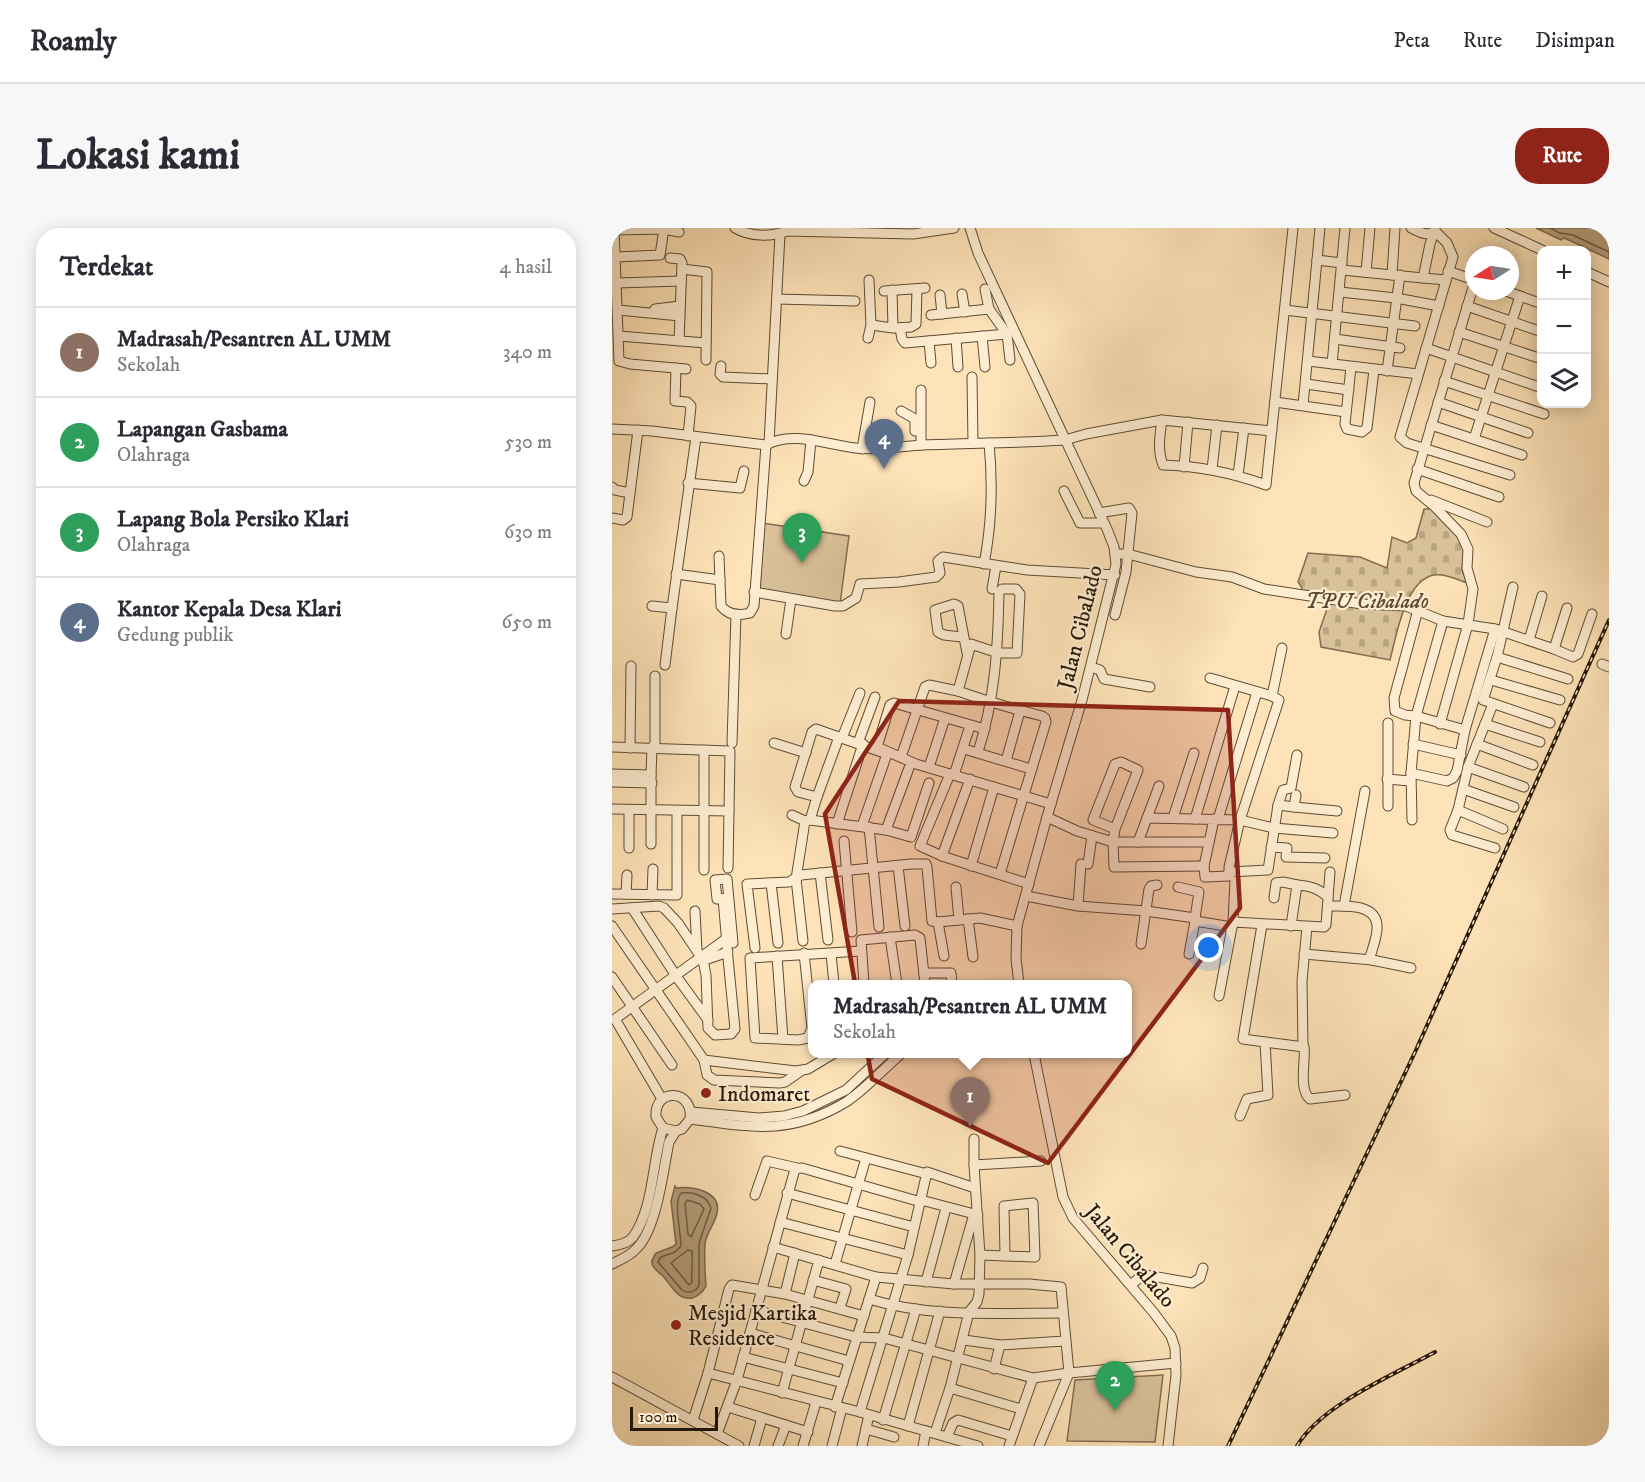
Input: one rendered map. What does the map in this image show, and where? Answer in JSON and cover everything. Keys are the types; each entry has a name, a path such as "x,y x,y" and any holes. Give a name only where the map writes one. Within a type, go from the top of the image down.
{"street":[{"path":"735,228 748,234 780,234 787,231 913,231 954,228"},
{"name":"Jalan Cibalado","path":"970,228 978,253 1065,440 1103,512 1104,524 1121,554 1094,667 1047,817 1029,884 1030,897 1017,926 1016,959 1019,980"},
{"path":"1162,420 1159,444 1163,465 1212,469 1266,485 1293,228"},
{"path":"1303,405 1320,228"},
{"path":"1332,364 1345,228"},
{"path":"1366,272 1370,228"},
{"path":"1387,371 1395,348 1393,323 1396,298 1395,228"},
{"path":"1411,228 1428,235 1436,230"},
{"path":"1494,228 1537,248"},
{"path":"679,232 664,229 614,229 617,332 615,358 623,363 686,369"},
{"path":"616,257 660,255 664,229"},
{"path":"1424,278 1430,244 1436,230"},
{"path":"1436,230 1447,243 1453,258 1400,437 1407,443 1510,475"},
{"path":"719,556 721,606 726,612 747,614 751,611 754,592 768,444 780,234"},
{"path":"670,258 680,259 682,269 679,341"},
{"path":"1317,260 1366,272 1424,278 1447,276 1465,280"},
{"path":"682,269 706,272 706,360"},
{"path":"1591,274 1609,282"},
{"path":"615,278 681,280"},
{"path":"868,338 871,325 869,280"},
{"path":"871,325 897,328 911,327 916,324 921,288 888,290 897,328 905,343 1007,334"},
{"path":"985,289 989,309 1007,334 1011,360"},
{"path":"1340,292 1396,298 1439,306"},
{"path":"962,294 964,312"},
{"path":"940,296 942,314"},
{"path":"1474,439 1520,296 1537,302"},
{"path":"777,299 855,301"},
{"path":"1440,724 1468,624 1473,589 1467,568 1468,549 1461,534 1416,492 1414,487 1423,447 1469,300"},
{"path":"616,305 641,311 680,311"},
{"path":"1467,306 1537,330"},
{"path":"931,315 989,309"},
{"path":"1285,310 1415,326"},
{"path":"617,332 706,343"},
{"path":"1459,332 1537,357"},
{"path":"982,336 985,367"},
{"path":"956,338 958,367"},
{"path":"1335,339 1395,348"},
{"path":"929,341 931,363"},
{"path":"1426,348 1537,386"},
{"path":"1308,361 1418,374"},
{"path":"721,366 720,374 723,377 772,379"},
{"path":"1351,367 1346,428 1362,432 1366,431 1374,370"},
{"path":"665,665 692,437 691,406 687,402 675,401 676,368"},
{"path":"972,377 973,443"},
{"path":"1444,381 1544,414"},
{"path":"1306,384 1349,390"},
{"path":"917,445 921,390"},
{"path":"862,449 870,402"},
{"path":"1275,402 1346,412"},
{"path":"1438,402 1528,433"},
{"path":"901,411 916,420 917,445"},
{"path":"612,429 768,444 795,438 862,449 1065,440 1162,420 1272,431"},
{"path":"1184,467 1188,422"},
{"path":"1212,469 1217,425"},
{"path":"1431,425 1522,455"},
{"path":"1238,475 1244,428"},
{"path":"612,518 626,519 638,430"},
{"path":"804,481 808,472 811,440"},
{"path":"984,564 992,504 988,443"},
{"path":"1417,469 1499,497"},
{"path":"688,483 740,488 744,471"},
{"path":"613,489 630,493"},
{"path":"1064,491 1080,523 1104,524"},
{"path":"1426,499 1487,522"},
{"path":"1103,512 1131,510 1121,554 1126,572 1115,615"},
{"path":"1121,554 1180,569 1232,577 1264,589 1362,604 1397,605 1418,609 1443,621 1499,630 1573,657 1576,657 1592,614"},
{"path":"754,592 843,606 856,598 860,584 936,577 940,573 938,561 941,558 954,558 996,566 1115,575"},
{"path":"992,589 996,566"},
{"path":"676,574 720,580"},
{"path":"1479,700 1513,587"},
{"path":"958,691 969,646 973,644 998,653 1015,654 1018,651 1020,594 1016,589 1002,589 999,592 998,653 991,702 978,752"},
{"path":"1529,640 1542,596"},
{"path":"786,634 791,599"},
{"path":"652,606 672,608"},
{"path":"1554,649 1567,608"},
{"path":"1418,609 1394,698 1395,711 1465,730"},
{"path":"732,743 736,614"},
{"path":"1412,820 1410,777 1416,717 1443,621"},
{"path":"1387,779 1410,777 1449,781 1457,771 1465,730 1491,680 1497,657 1499,630"},
{"path":"962,637 967,655"},
{"path":"1272,696 1282,648"},
{"path":"1497,657 1568,679"},
{"path":"630,748 631,666"},
{"path":"1094,667 1104,679 1150,687"},
{"path":"651,844 655,676"},
{"path":"1210,678 1272,696 1279,700 1279,703 1240,820 1228,876 1205,877 1204,866 1209,842 1257,692"},
{"path":"1491,680 1560,700"},
{"path":"901,757 927,685 958,691 1042,716 1046,722 1000,874"},
{"path":"1196,819 1235,686"},
{"path":"802,941 796,879 807,820 860,693"},
{"path":"837,824 875,697"},
{"path":"1479,700 1550,723"},
{"path":"985,729 894,703 890,705 877,747 929,767 1051,804"},
{"path":"1493,704 1468,767 1458,810 1450,830 1452,835 1495,848"},
{"path":"1006,760 1020,711"},
{"path":"929,767 945,718"},
{"path":"1388,723 1388,806"},
{"path":"1485,724 1540,742"},
{"path":"970,726 964,749 919,844 921,848 942,856 1029,884"},
{"path":"817,797 795,789 814,730 887,754 865,826 879,927"},
{"path":"774,743 806,753"},
{"path":"1413,744 1461,755"},
{"path":"1477,744 1533,765"},
{"path":"612,747 730,751 728,868"},
{"path":"964,749 1031,769"},
{"path":"704,750 704,870"},
{"path":"1173,818 1194,753"},
{"path":"1229,872 1268,870 1278,805 1283,790 1292,788 1297,755"},
{"path":"1115,829 1093,820 1115,764 1121,762 1138,770 1115,829 1114,867 1204,866"},
{"path":"1468,767 1524,786"},
{"path":"886,830 909,768"},
{"path":"612,774 652,779"},
{"path":"612,782 652,779"},
{"path":"942,856 970,779"},
{"path":"792,816 807,820 865,826 911,837 930,783"},
{"path":"1138,842 1159,786"},
{"path":"971,866 994,787"},
{"path":"1463,789 1514,807"},
{"path":"1344,906 1365,790"},
{"path":"1294,807 1296,795"},
{"path":"1278,805 1337,811"},
{"path":"612,809 729,812"},
{"path":"629,810 629,848"},
{"path":"1458,810 1503,829"},
{"path":"612,894 677,895 677,811"},
{"path":"1047,817 1092,836 1113,842 1209,842"},
{"path":"1147,818 1240,820 1274,828 1333,833"},
{"path":"1078,906 1092,836"},
{"path":"844,841 852,932"},
{"path":"1271,847 1287,848 1286,857 1325,858"},
{"path":"755,948 747,884 789,882 801,875 871,868 926,864 932,921 980,918 1017,926"},
{"path":"898,866 905,926"},
{"path":"652,895 653,869"},
{"path":"1030,897 1078,906 1146,911 1232,925 1326,926 1330,872"},
{"path":"820,873 828,939"},
{"path":"626,894 627,875"},
{"path":"1219,996 1232,925 1235,881"},
{"path":"771,883 778,942"},
{"path":"1274,898 1276,883 1308,885 1319,889 1328,902 1360,908 1372,914 1378,927 1370,957 1372,960"},
{"path":"1141,944 1149,889 1157,885"},
{"path":"1291,926 1297,885"},
{"path":"956,887 973,957"},
{"path":"1178,887 1199,892 1189,954"},
{"path":"612,909 659,906 664,908 678,923 699,958 706,975 708,1028 715,1035 731,1034 735,1032 726,898"},
{"path":"633,908 676,976 708,1020"},
{"path":"695,911 699,958"},
{"path":"678,923 695,922"},
{"path":"938,922 944,956"},
{"path":"1262,925 1243,1039 1303,1046"},
{"path":"612,926 704,1060 707,1075 714,1080 780,1083 824,1058"},
{"path":"1307,927 1302,981 1303,1046 1305,1048 1307,1097 1310,1099 1345,1095"},
{"path":"864,980 861,951 863,940 919,936 925,980"},
{"path":"890,937 896,980"},
{"path":"662,1099 613,1016 632,1006 699,958 728,944"},
{"path":"808,1035 806,1039 755,1038 750,958 861,951"},
{"path":"804,953 808,990"},
{"path":"831,954 834,980"},
{"path":"1304,954 1372,960 1411,968"},
{"path":"777,956 783,1039"},
{"path":"924,973 951,973 952,980"},
{"path":"612,977 672,1065"},
{"path":"1240,1116 1247,1099 1268,1095 1265,1042"},
{"path":"690,1116 759,1118 784,1116 803,1111 846,1090 880,1058"},
{"path":"690,1116 756,1128 783,1126 803,1121 845,1102 895,1058"},
{"name":"Jalan Cibalado","path":"1035,1058 1063,1197 1068,1210 1171,1336 1176,1363 1168,1446"},
{"path":"704,1060 801,1071"},
{"path":"612,1264 635,1251 641,1244 651,1225 669,1142 676,1131 687,1124 690,1116 689,1105 684,1099 677,1095 669,1095 662,1099 655,1110 658,1123 663,1128 676,1131"},
{"path":"612,1246 628,1242 633,1237 640,1221 649,1194 663,1128"},
{"path":"922,1446 931,1432 950,1388 964,1340 969,1312 977,1302 980,1284 980,1255 976,1215 974,1139"},
{"path":"840,1150 927,1174 927,1172 975,1188"},
{"path":"835,1264 866,1158"},
{"path":"755,1195 767,1161 976,1215"},
{"path":"974,1165 1041,1161"},
{"path":"717,1434 737,1380 793,1171 797,1168"},
{"path":"862,1446 866,1429 865,1414 899,1280 908,1255 927,1174"},
{"path":"787,1193 914,1227"},
{"path":"980,1255 1005,1256 1035,1257 1033,1203 1004,1206 1005,1256"},
{"path":"926,1281 946,1208"},
{"path":"954,1284 976,1215"},
{"path":"780,1222 908,1255"},
{"path":"773,1247 876,1277 954,1284 1029,1284 1061,1287 1069,1373 1040,1446"},
{"path":"785,1294 795,1253"},
{"path":"783,1393 819,1260"},
{"path":"1131,1285 1146,1275 1192,1283 1200,1278 1203,1268"},
{"path":"832,1446 843,1383 876,1277"},
{"path":"813,1280 846,1289 840,1308"},
{"path":"693,1420 708,1373 730,1286 762,1288 864,1316"},
{"path":"869,1299 892,1306 940,1311 1062,1314"},
{"path":"883,1420 916,1309"},
{"path":"756,1310 856,1337 884,1338 1033,1378 1176,1363"},
{"path":"908,1426 940,1311"},
{"path":"750,1333 849,1361"},
{"path":"964,1340 1000,1345 1065,1341"},
{"path":"994,1369 1000,1345"},
{"path":"743,1357 843,1383"},
{"path":"708,1373 978,1446"},
{"path":"612,1377 739,1446"},
{"path":"1009,1446 1033,1378"},
{"path":"950,1388 1021,1409"},
{"path":"803,1446 816,1402"},
{"path":"728,1407 808,1432"},
{"path":"754,1446 762,1418"},
{"path":"949,1440 952,1423 958,1420 1012,1436"},
{"path":"866,1429 892,1442 897,1423"},
{"path":"778,1446 786,1425"}],"highlighted area":[{"path":"899,701 1228,710 1240,908 1048,1163 872,1079 825,814"}],"green space":[{"name":"TPU Cibalado","path":"1424,509 1433,509 1457,535 1464,548 1462,570 1467,583 1439,575 1430,576 1421,582 1402,613 1390,660 1321,647 1319,632 1329,603 1300,596 1302,588 1298,582 1308,553 1360,557 1387,568 1392,537 1407,543 1416,538"},
{"path":"762,523 849,536 840,604 756,590"},
{"path":"1163,1375 1155,1442 1067,1441 1075,1380"}],"water":[{"path":"1536,228 1609,228 1609,259 1591,251 1591,246 1581,246 1564,238 1561,240"},
{"path":"675,1186 704,1192 715,1200 717,1206 716,1217 705,1244 706,1286 700,1294 692,1298 679,1295 652,1264 656,1253 676,1244 671,1201"}],"railway":[{"path":"1228,1446 1416,1050 1609,620"},
{"path":"1297,1446 1308,1431 1340,1404 1435,1352"}],"place":[{"name":"Kantor Kepala Desa Klari","path":"884,469"},
{"name":"Lapang Bola Persiko Klari","path":"802,563"},
{"name":"Indomaret","path":"706,1093"},
{"name":"Madrasah/Pesantren AL UMM","path":"970,1127"},
{"name":"Mesjid Kartika Residence","path":"676,1325"},
{"name":"Lapangan Gasbama","path":"1115,1411"}]}
